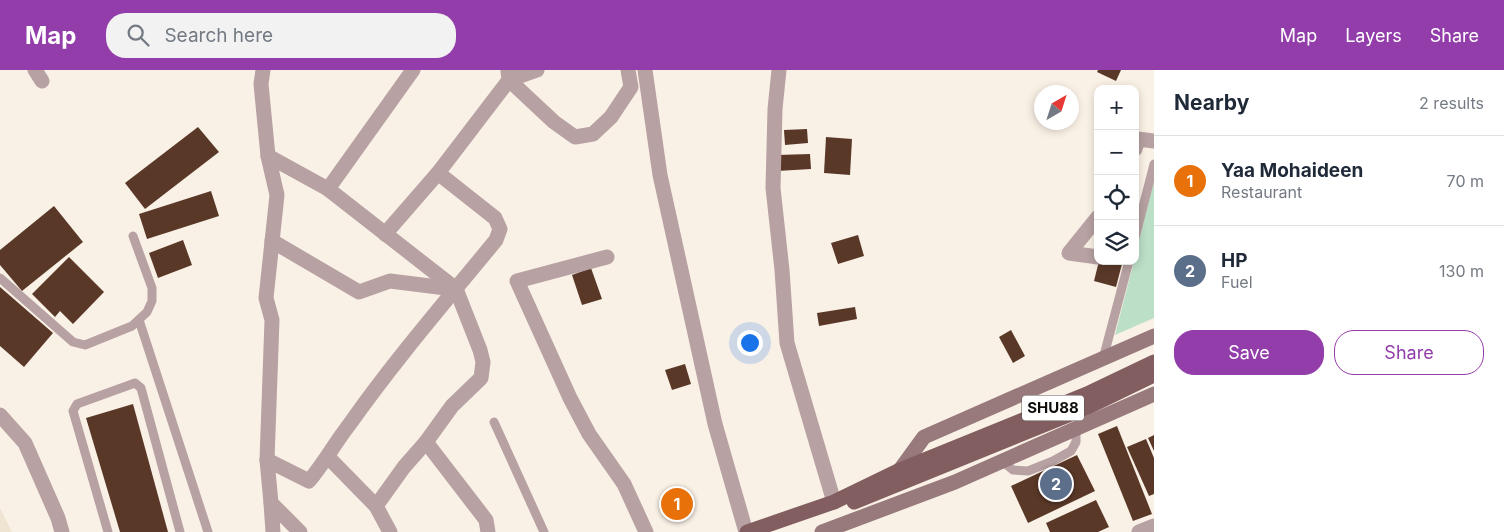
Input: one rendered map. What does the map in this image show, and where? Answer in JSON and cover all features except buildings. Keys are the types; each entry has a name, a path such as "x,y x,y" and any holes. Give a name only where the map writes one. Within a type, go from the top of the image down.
{"main road":[{"name":"SHU88","path":"951,457 1154,362"},
{"name":"SHU88","path":"747,532 834,502 1088,407 1154,375"},
{"name":"SHU88","path":"778,532 904,476"}],"street":[{"path":"263,70 261,84 268,156 277,195 266,298 272,320 267,460 273,532"},
{"path":"328,189 413,70"},
{"path":"385,234 438,173 509,75 537,70"},
{"path":"509,75 554,122 575,137 593,134 611,117 631,87 628,70"},
{"path":"645,70 662,184 715,424 747,532"},
{"path":"779,70 775,109 773,188 782,270 787,343 834,502"},
{"path":"1139,139 1154,141"},
{"path":"268,156 328,189 456,289 480,350 483,362 481,378 452,406 376,506"},
{"path":"267,460 310,481 348,425 496,240 500,228 495,218 438,173"},
{"path":"1094,222 1070,253 1094,256"},
{"path":"272,241 359,292 390,281 456,289"},
{"path":"607,257 517,281 570,398 589,434 624,484 646,532"},
{"path":"904,476 924,437 1154,336"},
{"path":"822,532 955,482 1154,394"},
{"path":"0,415 25,443 58,518 62,532"},
{"path":"426,442 486,520 488,532"},
{"path":"328,457 376,506 390,532"},
{"path":"271,503 300,532"},
{"path":"1139,532 1154,526"}],"lane":[{"path":"1139,222 1154,164"},
{"path":"0,278 73,342 85,345 132,326 147,312 152,301 152,288 133,236"},
{"path":"1104,359 1128,265"},
{"path":"139,320 208,532"},
{"path":"108,532 73,411 77,404 135,384 141,388 180,532"},
{"path":"494,422 544,532"},
{"path":"1002,461 1013,470 1020,471 1028,471 1053,462 1071,451 1076,442 1076,428"}],"shaded area":[{"path":"0,508 12,532 0,532"}],"green space":[{"path":"1154,181 1154,318 1115,335 1133,265 1139,265 1139,239"}],"place":[{"name":"HP","path":"1056,484"},
{"name":"Yaa Mohaideen","path":"677,504"}]}
